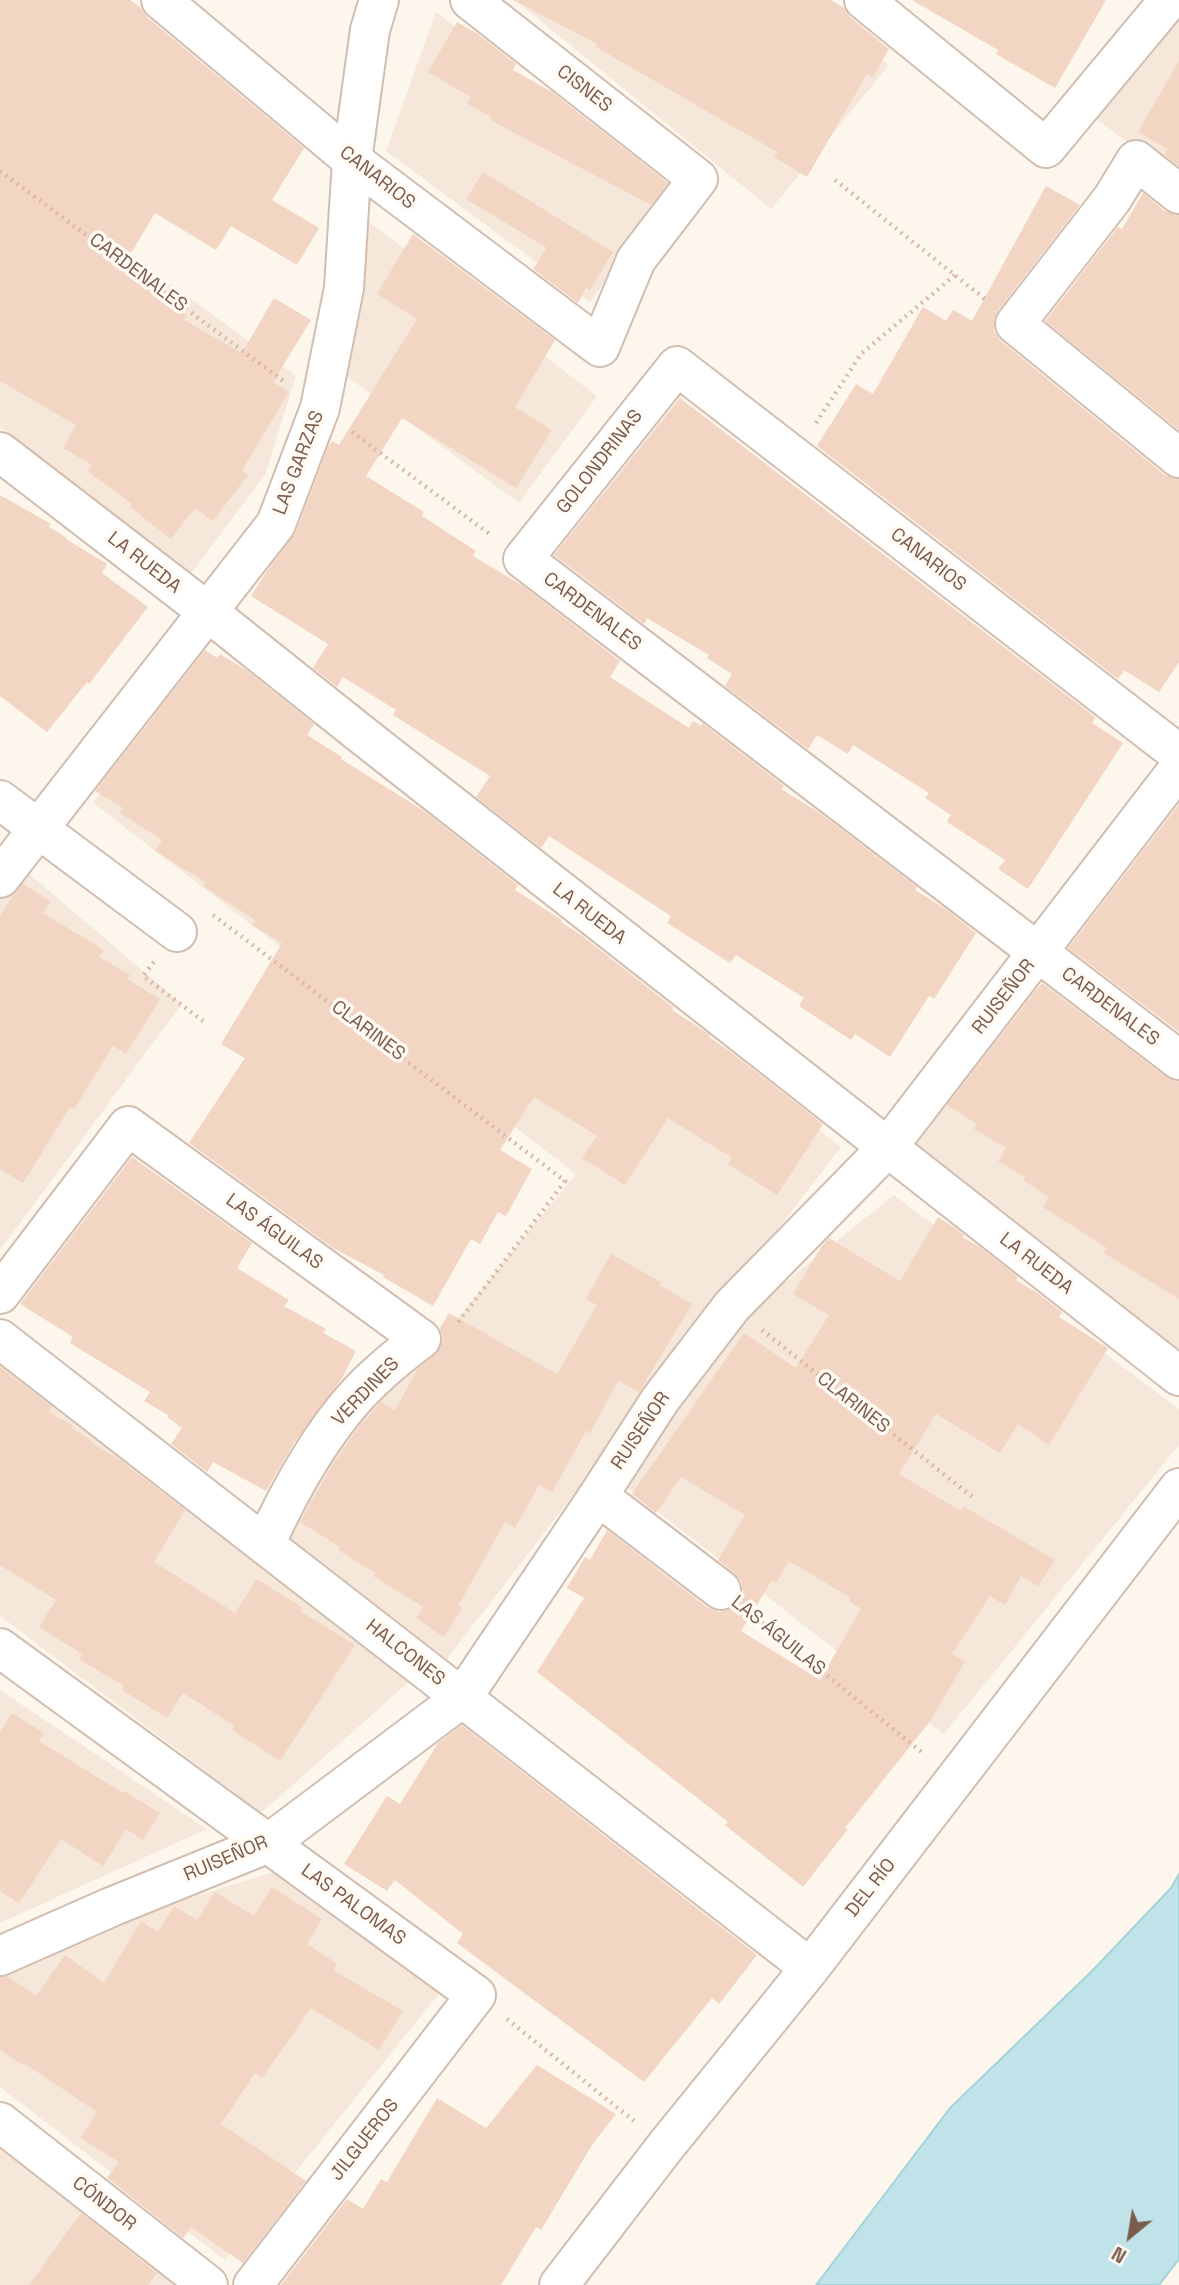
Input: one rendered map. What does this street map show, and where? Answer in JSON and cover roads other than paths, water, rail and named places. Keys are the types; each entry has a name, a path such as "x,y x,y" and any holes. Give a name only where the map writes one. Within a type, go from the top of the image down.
{"street":[{"name":"CANARIOS","path":"161,0 352,160 600,347"},
{"name":"LAS GARZAS","path":"0,877 276,524 320,408 344,288 352,160 370,30 379,0"},
{"name":"CISNES","path":"470,0 698,178 636,260 600,347"},
{"path":"864,0 1046,148 1169,0"},
{"path":"1179,194 1136,160 1112,199 1015,324 1179,458"},
{"name":"CANARIOS","path":"677,366 1179,754"},
{"name":"GOLONDRINAS","path":"523,559 677,366"},
{"name":"LA RUEDA","path":"0,452 208,612 1179,1376"},
{"name":"CARDENALES","path":"523,559 1179,1060"},
{"name":"RUISEÑOR","path":"0,1956 111,1907 269,1843 461,1698 598,1496 660,1399 732,1306 887,1148 1179,768"},
{"path":"0,800 177,932"},
{"name":"LAS ÁGUILAS","path":"0,1294 128,1126 421,1339"},
{"name":"HALCONES","path":"0,1339 810,1968"},
{"name":"VERDINES","path":"265,1545 284,1502 331,1428 373,1378 421,1339"},
{"name":"DEL RÍO","path":"559,2285 665,2147 810,1968 1179,1488"},
{"name":"LAS ÁGUILAS","path":"598,1496 721,1590"},
{"name":"LAS PALOMAS","path":"0,1648 476,1995"},
{"name":"JILGUEROS","path":"253,2285 476,1995"},
{"name":"CÓNDOR","path":"0,2122 208,2285"}],"water":[{"path":"1179,1874 1179,2259 1159,2285 816,2285 950,2108 1093,1970 1171,1888"}]}
